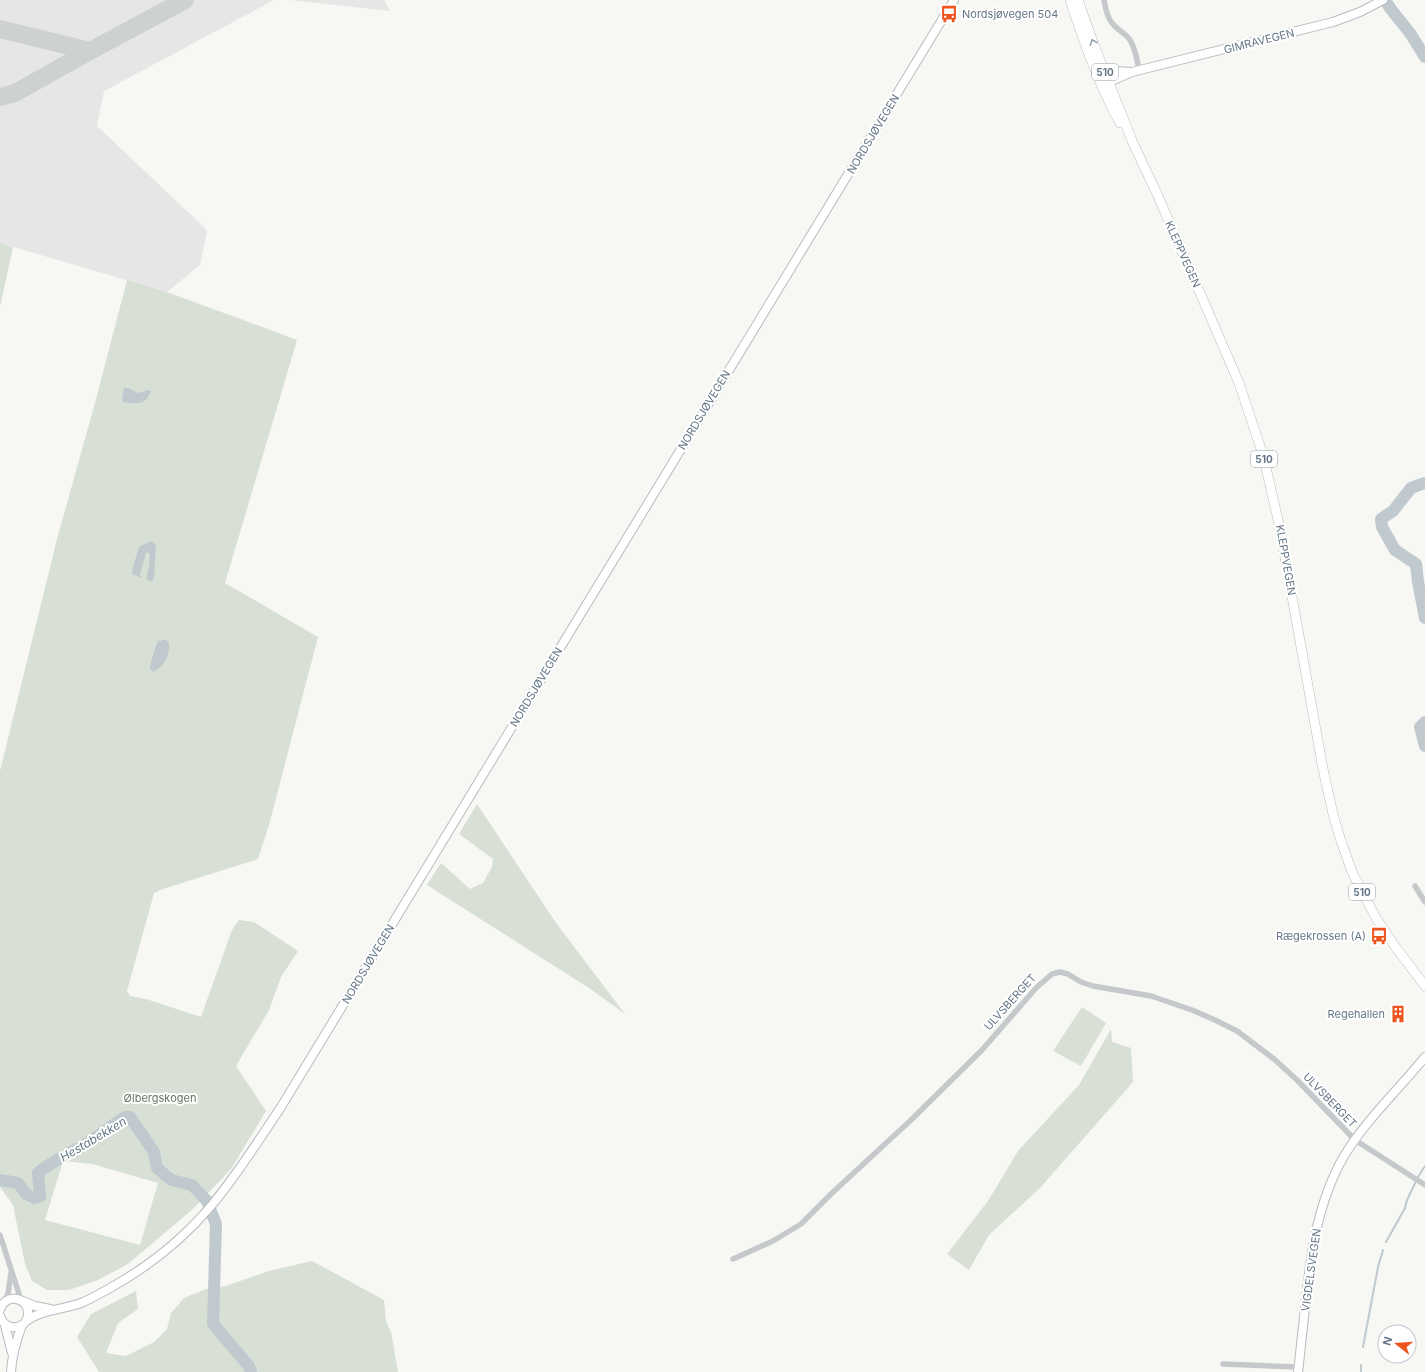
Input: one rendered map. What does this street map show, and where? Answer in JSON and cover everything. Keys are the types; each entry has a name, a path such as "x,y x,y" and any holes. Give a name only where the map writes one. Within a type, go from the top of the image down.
{"main road":[{"name":"NORDSJØVEGEN","path":"24,1323 34,1315 53,1309 74,1305 95,1296 132,1276 163,1253 211,1206 249,1155 285,1100 954,0"},
{"name":"KLEPPVEGEN","path":"1070,0 1083,38 1105,79 1158,196 1239,383 1261,449 1279,524 1328,794 1346,854 1362,892 1376,918 1394,945 1423,982"},
{"name":"KLEPPVEGEN","path":"1078,0 1105,79"},
{"name":"GIMRAVEGEN","path":"1105,79 1333,22 1360,12 1383,0"},
{"name":"VIGDELSVEGEN","path":"1298,1370 1312,1246 1323,1204 1336,1172 1355,1140 1425,1057"},
{"path":"2,1305 9,1299 15,1298 26,1304 28,1310 28,1315 17,1338 12,1356 11,1372"},
{"name":"NORDSJØVEGEN","path":"21,1300 35,1306 53,1309"},
{"path":"2,1320 11,1327 17,1328 24,1323"},
{"path":"2,1320 12,1356"}],"street":[{"path":"1104,0 1110,20 1114,26 1127,36 1132,44 1135,71"},
{"path":"1415,886 1425,902"},
{"name":"ULVSBERGET","path":"733,1259 773,1241 802,1224 831,1194 911,1120 982,1050 1045,978 1056,972 1068,974 1081,982 1093,986 1150,996 1185,1007 1237,1031 1260,1048 1297,1080 1355,1140 1425,1185"},
{"path":"0,1235 21,1300"},
{"path":"2,1305 8,1294 11,1269"},
{"path":"1223,1364 1298,1370"}],"shaded area":[{"path":"0,0 274,0 104,91 97,126 207,230 200,265 167,292 0,243"},
{"path":"290,0 384,0 390,11"},
{"path":"124,388 128,388 138,393 148,390 151,391 149,396 143,402 123,402 122,398"},
{"path":"151,541 156,545 154,578 152,581 147,580 150,554 148,552 146,553 140,574 141,578 132,574 139,547"},
{"path":"166,640 169,643 168,656 164,663 154,672 150,669 154,651 158,641"}],"green space":[{"path":"0,243 13,247 0,307"},
{"name":"Ølbergskogen","path":"127,280 167,292 297,340 225,583 318,637 269,825 258,859 154,893 127,991 130,996 146,999 201,1017 232,930 239,920 254,922 298,951 281,977 269,1010 236,1066 266,1111 231,1169 194,1208 128,1264 98,1280 69,1290 47,1290 32,1281 25,1264 13,1205 0,1187 0,771 57,539 95,403","holes":["63,1161 92,1164 158,1183 140,1245 45,1220"]},
{"path":"477,804 556,923 625,1014 589,988 427,885 441,863 470,889 483,883 492,867 493,859 459,834"},
{"path":"1082,1007 1106,1023 1081,1066 1053,1051"},
{"path":"1111,1029 1112,1042 1131,1048 1133,1082 1040,1188 989,1235 969,1270 947,1254 988,1201 1018,1151 1079,1085"},
{"path":"312,1261 384,1300 386,1321 391,1332 398,1372 99,1372 77,1337 91,1314 136,1291 138,1309 118,1323 106,1353 126,1356 154,1342 167,1329 171,1313 184,1298 206,1289 226,1286 269,1271"}],"waterway":[{"path":"1385,0 1410,33 1425,57"},
{"path":"1425,483 1411,488 1393,511 1381,519 1382,527 1395,550 1416,564 1425,618"},
{"path":"1425,722 1420,727 1425,746"},
{"name":"Hestabekken","path":"0,1180 18,1183 26,1194 34,1198 40,1196 38,1173 53,1162 87,1144 125,1117 130,1117 154,1152 157,1168 171,1180 192,1185 207,1201 216,1224 213,1324 249,1366 251,1372"},
{"path":"1386,1242 1405,1208 1407,1200 1425,1166"},
{"path":"1363,1347 1378,1267 1383,1250"},
{"path":"1361,1365 1361,1372"}],"taxiway":[{"path":"0,97 15,93 185,0"},
{"path":"0,29 90,51"}],"place":[{"name":"Nordsjøvegen 504","path":"949,14"},
{"name":"Rægekrossen (A)","path":"1379,936"},
{"name":"Regehallen","path":"1398,1014"}]}
